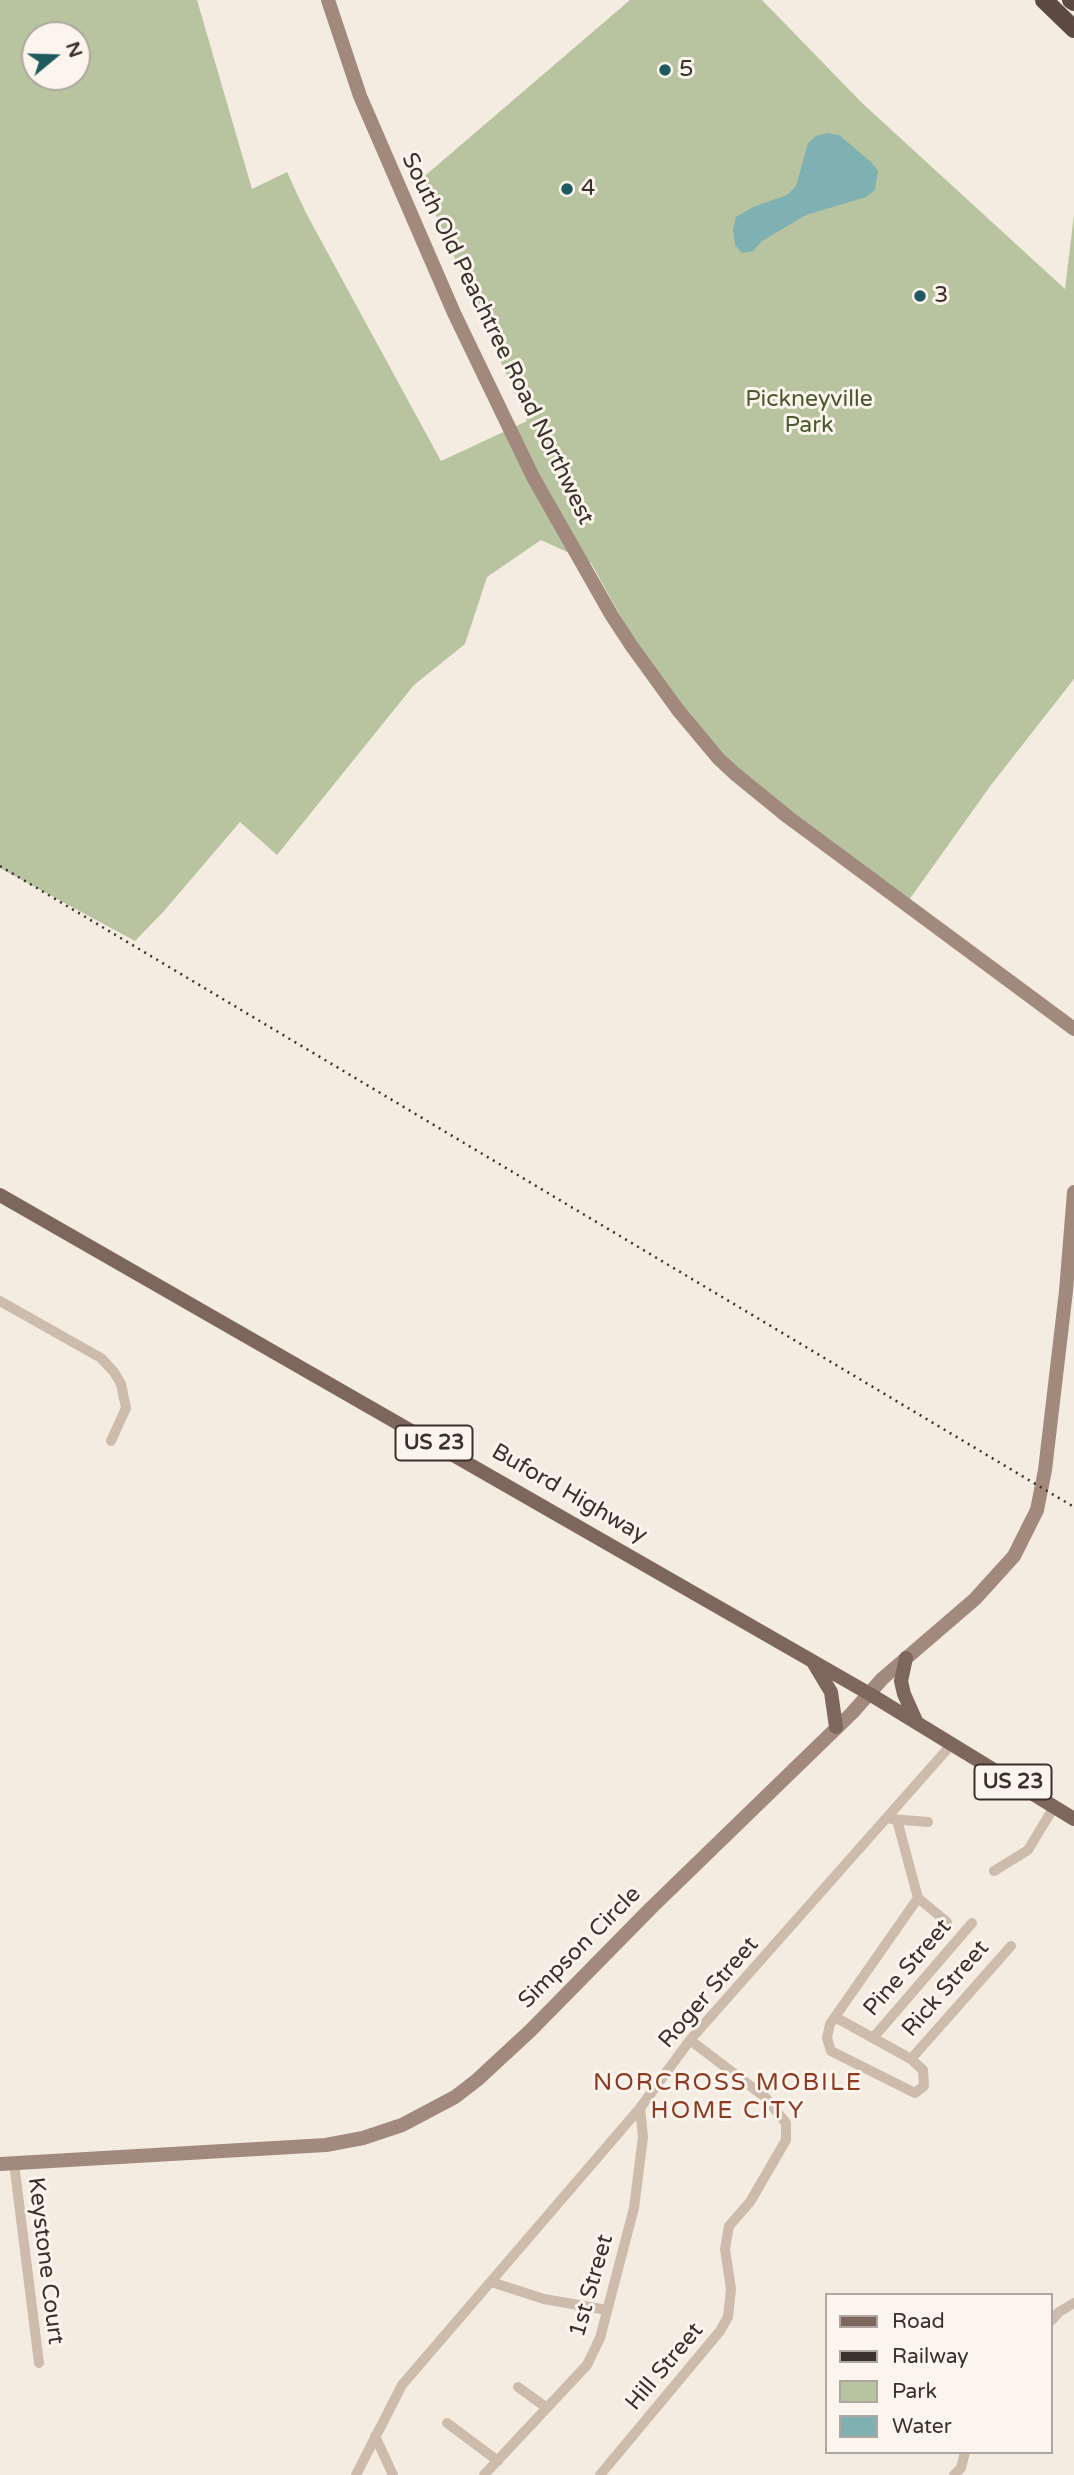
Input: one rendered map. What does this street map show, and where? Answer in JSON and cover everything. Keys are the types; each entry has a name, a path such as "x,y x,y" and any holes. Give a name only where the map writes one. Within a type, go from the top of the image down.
{"highway":[{"path":"1044,0 1074,29"}],"main road":[{"name":"Buford Highway","path":"0,1195 868,1693 1074,1819"},
{"path":"906,1658 901,1681 918,1724"},
{"path":"812,1661 831,1692 836,1727"}],"street":[{"name":"South Old Peachtree Road Northwest","path":"328,0 369,120 459,323 533,477 606,606 678,710 734,773 797,824 1057,1017 1073,1026"},
{"name":"Simpson Circle","path":"7,2164 326,2145 363,2138 402,2125 435,2109 477,2080 852,1713 868,1693 975,1599 1014,1556 1037,1510 1041,1487 1066,1291 1074,1192"},
{"path":"0,1301 101,1358 114,1372 121,1384 126,1408 111,1441"},
{"name":"Roger Street","path":"356,2475 402,2385 640,2108 690,2040 892,1819 951,1745"},
{"path":"994,1871 1028,1850 1054,1807"},
{"path":"928,1822 892,1819 918,1898 947,1922"},
{"path":"835,2017 911,2059 923,2070 924,2086 915,2094 831,2051 827,2038 830,2024 918,1898"},
{"name":"Pine Street","path":"873,2038 972,1923"},
{"name":"Rick Street","path":"911,2059 1011,1946"},
{"name":"Hill Street","path":"600,2475 720,2331 728,2317 731,2289 725,2249 729,2226 750,2202 786,2140 786,2123 765,2097 690,2040"},
{"name":"1st Street","path":"483,2475 587,2365 600,2338 634,2208 643,2137 640,2108"},
{"name":"Keystone Court","path":"7,2164 39,2363"},
{"path":"491,2282 544,2299 607,2309"},
{"path":"1053,2319 1074,2303"},
{"path":"518,2387 547,2408"},
{"path":"447,2423 498,2461"},
{"path":"375,2436 393,2475"},
{"path":"954,2475 961,2468 964,2454"}],"green space":[{"name":"Pickneyville Park","path":"0,0 197,0 252,189 287,172 306,213 441,461 527,421 420,180 630,0 762,0 862,103 1065,289 1074,215 1074,679 991,785 909,900 736,768 683,706 626,626 591,563 541,540 487,577 465,644 414,685 277,855 240,822 135,941 0,868"}],"water":[{"path":"828,133 839,135 871,162 878,171 875,190 866,197 806,215 762,241 753,251 742,253 735,245 733,229 736,217 753,207 787,195 796,186 808,143 816,136"}],"railway":[{"path":"0,866 1074,1507"}],"place":[{"name":"5","path":"665,70"},
{"name":"4","path":"567,189"},
{"name":"3","path":"920,296"}],"district":[{"name":"NORCROSS MOBILE HOME CITY","path":"728,2098"}]}
